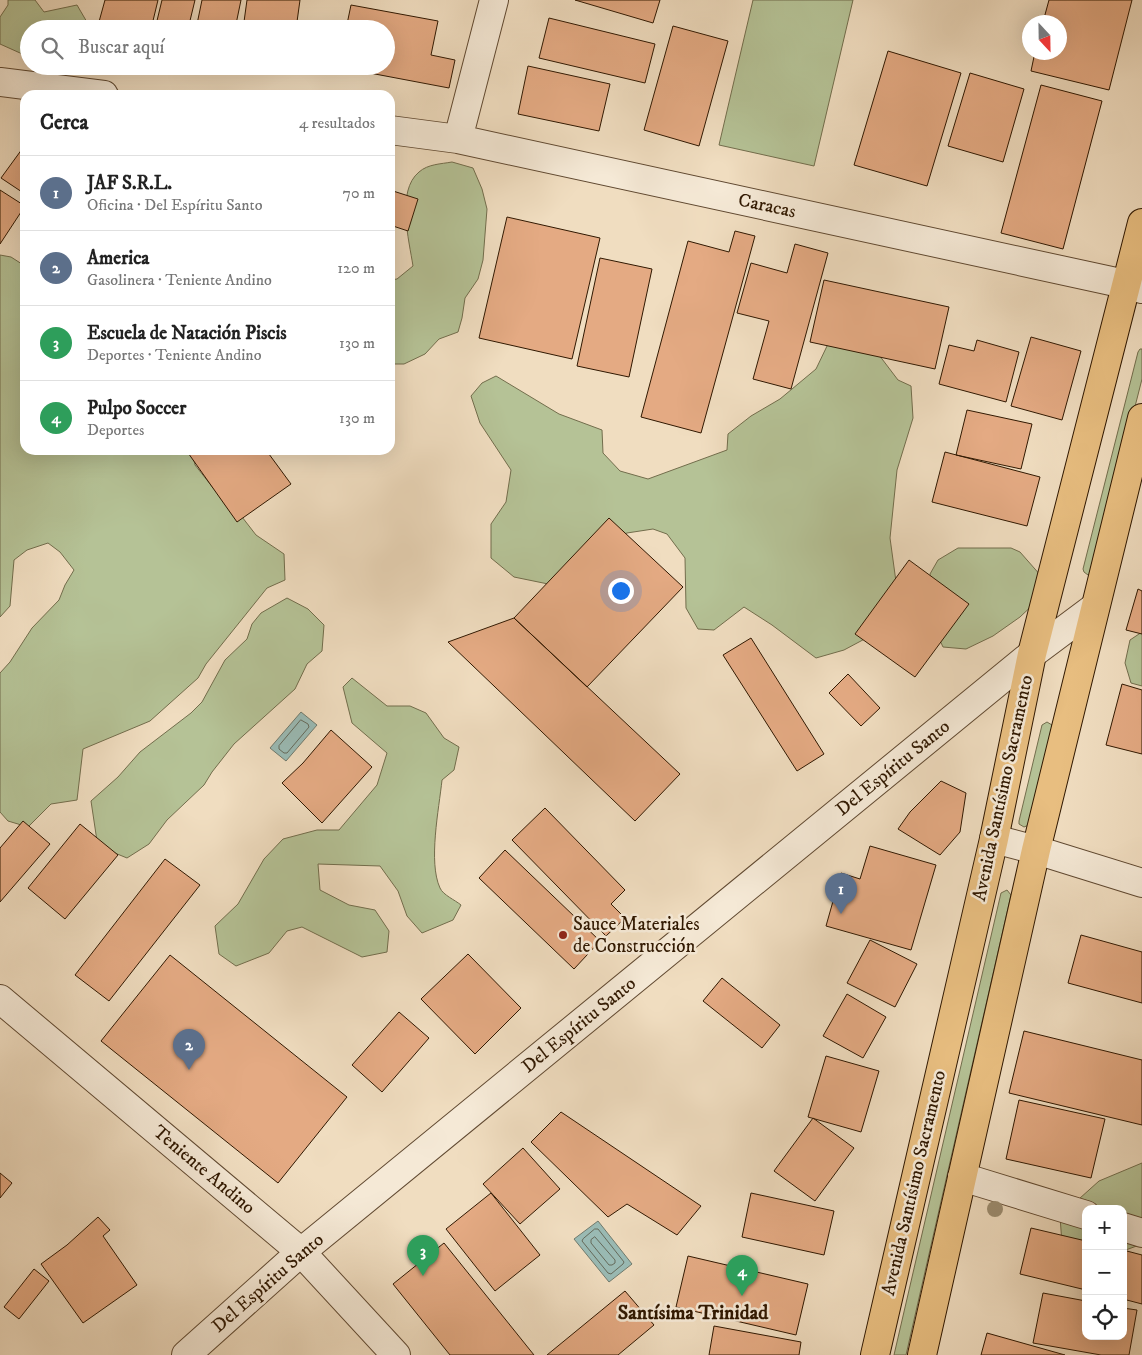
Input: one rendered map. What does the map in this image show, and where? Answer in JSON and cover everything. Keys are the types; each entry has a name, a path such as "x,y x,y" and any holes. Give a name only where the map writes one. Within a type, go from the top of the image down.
{"main road":[{"name":"Avenida Santísimo Sacramento","path":"875,1355 994,839 1032,654 1134,286 1142,224"},
{"path":"922,1355 1036,850 1142,418"}],"street":[{"path":"458,139 494,0"},
{"path":"0,82 64,90"},
{"name":"Caracas","path":"395,131 458,139 1134,286"},
{"name":"Del Espíritu Santo","path":"186,1355 302,1252 1032,654 1095,607"},
{"path":"994,839 1142,883"},
{"name":"Teniente Andino","path":"0,999 302,1252 396,1355"},
{"path":"962,1177 1082,1215"},
{"path":"1127,1228 1142,1233"}],"green space":[{"path":"8,0 35,0 44,12 77,5 86,20 20,20 20,53 0,44 0,17 8,5"},
{"path":"753,0 853,0 814,166 719,145"},
{"path":"452,162 473,168 482,189 487,209 483,260 478,279 465,298 458,332 439,339 425,354 404,364 395,364 395,279 413,266 406,216 408,191 412,180 419,172 426,167"},
{"path":"0,255 11,257 20,263 20,455 193,455 195,465 214,489 232,504 256,535 284,554 285,580 267,588 206,664 198,678 150,721 83,749 77,800 51,804 28,827 8,821 0,812 0,673 10,662 32,628 59,600 74,570 60,552 48,543 27,550 14,560 10,606 0,617"},
{"path":"828,344 876,351 898,380 911,386 913,418 897,470 890,538 897,589 874,634 844,650 816,658 744,607 714,630 698,629 686,608 685,558 667,534 653,529 627,533 584,551 553,585 514,577 491,558 491,524 506,502 511,470 480,423 471,396 482,383 496,376 559,414 602,430 603,453 620,471 648,479 727,450 728,434 751,416 780,399 816,369"},
{"path":"1140,349 1142,349 1142,379 1093,572 1088,575 1083,569"},
{"path":"958,548 1011,548 1020,552 1042,577 1038,600 1020,617 993,636 966,649 943,647 937,634 930,574 938,560"},
{"path":"287,598 308,609 324,625 322,651 307,664 295,689 234,744 204,785 167,820 149,844 127,858 110,851 97,841 91,801 118,777 140,752 191,713 202,702 225,660 247,639 252,624 261,613"},
{"path":"1142,632 1142,686 1131,683 1125,663 1130,640"},
{"path":"352,678 387,706 410,706 426,713 444,738 459,747 454,770 442,780 437,820 435,864 440,888 446,895 461,905 453,920 422,933 407,916 398,891 380,866 318,864 320,890 349,905 375,910 389,931 387,952 362,957 302,927 287,931 269,953 236,966 219,954 215,926 238,904 264,859 283,839 317,830 339,830 377,785 387,753 352,723 343,687"},
{"path":"1047,722 1052,725 1052,728 1029,825 1024,827 1019,824 1019,821 1042,725"},
{"path":"1007,890 1011,895 906,1355 894,1355 1001,893"},
{"path":"1142,1163 1142,1244 1127,1250 1127,1205 1082,1205 1082,1250 1062,1244 1060,1216 1099,1181"}],"water":[{"path":"301,712 317,725 286,761 270,748"},
{"path":"598,1221 632,1264 609,1282 574,1239"}],"building":[{"path":"105,0 158,0 153,20 99,20"},
{"path":"162,0 195,0 190,20 157,20"},
{"path":"202,0 241,0 237,20 198,20"},
{"path":"247,0 300,0 297,20 244,20"},
{"path":"575,0 660,0 653,23"},
{"path":"1049,0 1132,0 1109,90 1031,71 1033,60 1067,60 1067,15 1045,15"},
{"path":"351,5 438,21 431,55 455,60 449,88 380,75 395,75 395,20 348,20"},
{"path":"549,18 655,44 645,83 539,58"},
{"path":"673,26 728,41 699,146 644,130"},
{"path":"888,51 961,73 927,186 854,165"},
{"path":"528,66 610,84 599,131 518,114"},
{"path":"970,73 1024,89 1003,162 948,146"},
{"path":"1041,85 1102,101 1063,249 1001,233"},
{"path":"20,152 20,191 1,178"},
{"path":"0,190 20,203 20,214 0,244"},
{"path":"395,192 418,199 408,231 395,227"},
{"path":"507,217 600,238 572,359 479,338"},
{"path":"735,231 755,236 701,433 641,417 688,241 729,252"},
{"path":"795,244 828,253 791,389 753,379 769,321 737,313 751,263 787,273"},
{"path":"600,258 652,269 629,377 577,366"},
{"path":"824,280 949,307 935,369 810,342"},
{"path":"1031,337 1081,351 1062,420 1011,406"},
{"path":"977,340 1019,352 1006,402 939,384 949,345 974,351"},
{"path":"967,410 1032,424 1021,469 956,455"},
{"path":"945,452 1040,477 1027,526 932,502"},
{"path":"190,455 270,455 291,484 237,522"},
{"path":"609,518 683,587 587,687 514,618"},
{"path":"909,560 969,604 915,677 855,634"},
{"path":"1138,589 1142,591 1142,634 1126,630"},
{"path":"514,618 680,774 635,821 448,642"},
{"path":"751,638 824,754 797,771 723,655"},
{"path":"848,674 880,708 861,726 829,693"},
{"path":"1122,684 1142,690 1142,754 1106,745"},
{"path":"331,730 372,767 322,823 282,783 303,763"},
{"path":"941,781 966,793 960,832 940,855 898,829 910,812"},
{"path":"545,808 625,890 611,904 625,918 606,936 512,840"},
{"path":"23,821 50,844 0,902 0,848"},
{"path":"80,824 118,855 65,919 28,888"},
{"path":"870,846 936,865 911,950 826,926 841,873 860,879"},
{"path":"505,850 600,941 574,969 479,878"},
{"path":"165,859 200,885 109,1001 75,975"},
{"path":"1081,935 1142,952 1142,1003 1068,983"},
{"path":"870,940 917,964 895,1007 847,983"},
{"path":"468,954 521,1008 475,1054 421,999"},
{"path":"170,955 347,1097 278,1183 101,1041"},
{"path":"722,978 780,1025 762,1048 703,1001"},
{"path":"847,994 886,1017 863,1058 823,1036"},
{"path":"399,1012 429,1038 382,1092 352,1065"},
{"path":"1024,1031 1142,1060 1142,1125 1009,1093"},
{"path":"826,1056 879,1071 861,1132 808,1117"},
{"path":"1019,1100 1105,1119 1091,1178 1006,1159"},
{"path":"561,1112 701,1206 677,1235 627,1204 608,1217 531,1142"},
{"path":"813,1118 854,1148 815,1201 774,1171"},
{"path":"523,1148 560,1189 520,1224 483,1184"},
{"path":"0,1173 12,1183 0,1198"},
{"path":"491,1193 540,1255 495,1291 446,1229"},
{"path":"751,1193 834,1211 824,1255 742,1237"},
{"path":"98,1217 110,1230 103,1236 137,1285 83,1323 41,1264 67,1245"},
{"path":"1031,1228 1082,1240 1082,1289 1020,1274"},
{"path":"444,1243 534,1355 450,1355 393,1284"},
{"path":"1127,1251 1142,1255 1142,1304 1127,1300"},
{"path":"688,1256 808,1284 796,1335 676,1307"},
{"path":"34,1269 49,1281 19,1319 4,1307"},
{"path":"625,1291 654,1325 618,1355 547,1355"},
{"path":"1043,1293 1082,1300 1082,1340 1127,1340 1127,1309 1137,1310 1129,1355 1101,1355 1033,1343"},
{"path":"714,1326 801,1342 799,1355 709,1355"},
{"path":"987,1333 1065,1355 981,1355"}],"place":[{"name":"JAF S.R.L.","path":"841,914"},
{"name":"Sauce Materiales de Construcción","path":"563,935"},
{"name":"America","path":"189,1070"},
{"name":"Escuela de Natación Piscis","path":"423,1276"},
{"name":"Pulpo Soccer","path":"742,1296"}],"district":[{"name":"Santísima Trinidad","path":"693,1313"}]}
